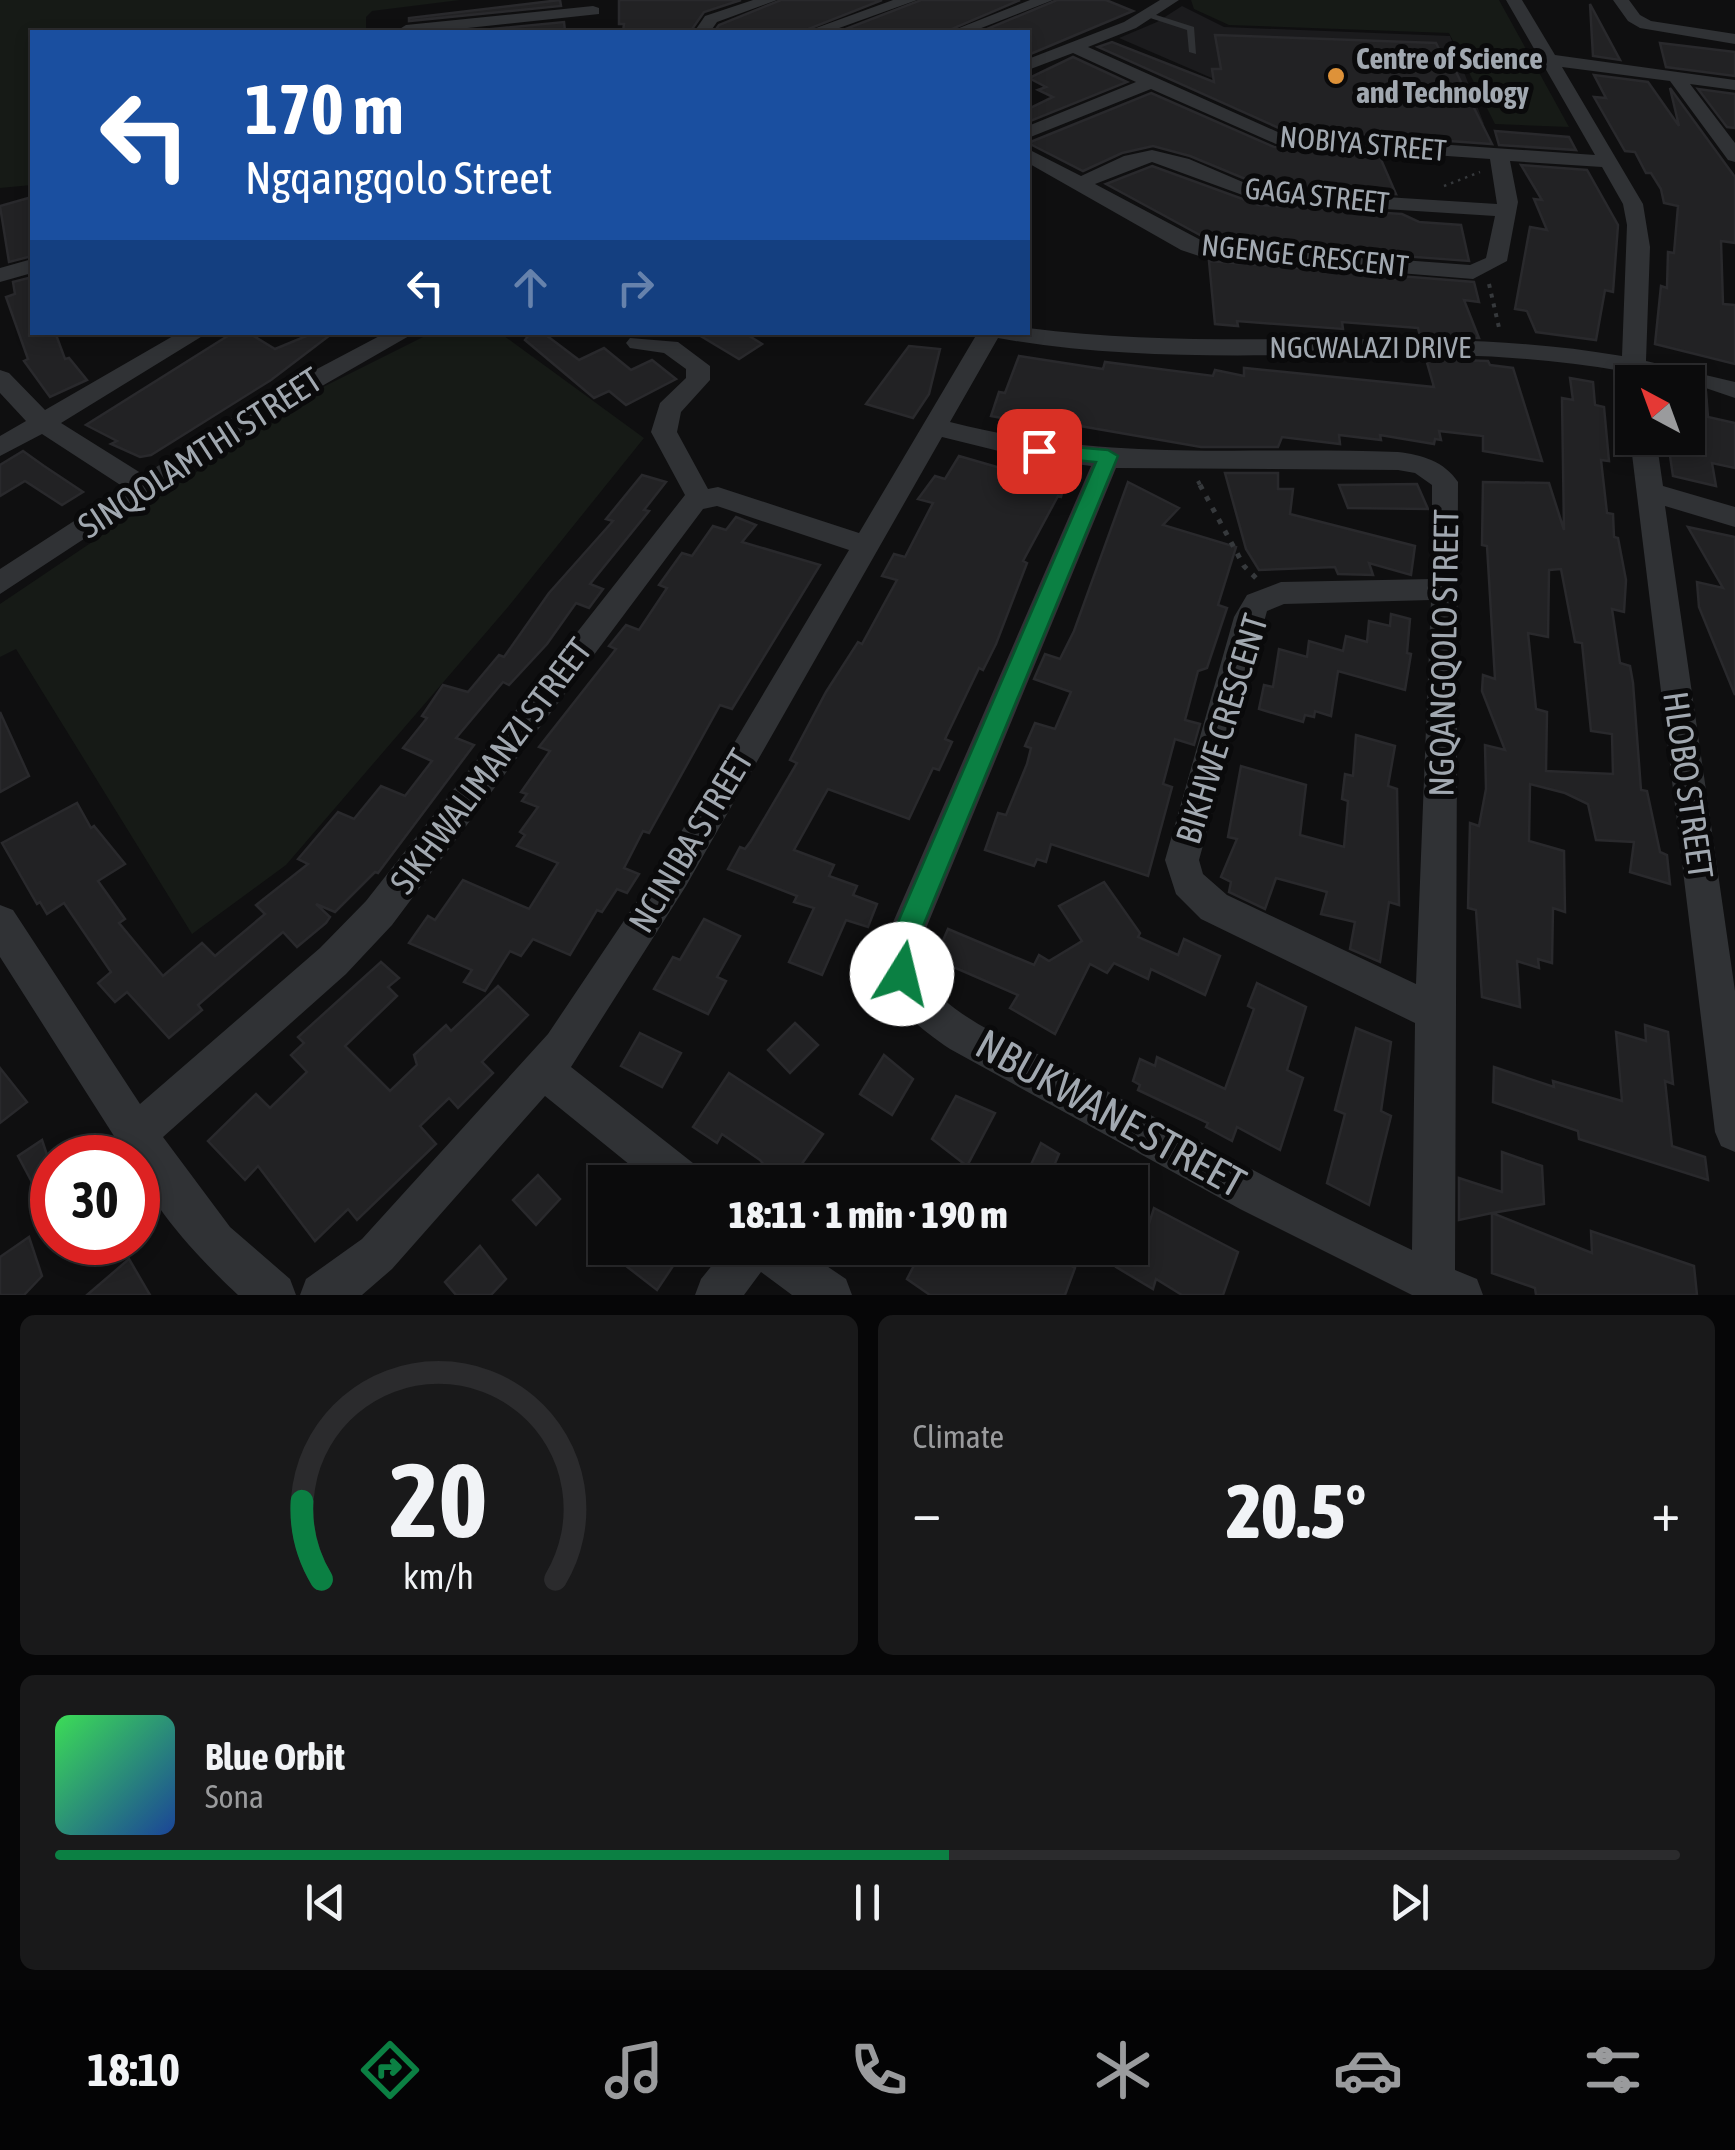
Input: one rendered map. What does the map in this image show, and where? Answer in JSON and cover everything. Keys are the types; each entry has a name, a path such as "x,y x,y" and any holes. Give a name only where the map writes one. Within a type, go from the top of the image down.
{"street":[{"path":"703,30 711,19 769,0"},
{"path":"820,30 909,0"},
{"path":"963,30 1046,0"},
{"path":"1030,64 1150,15 1171,0"},
{"path":"1514,0 1611,162 1636,215 1634,365"},
{"path":"1621,0 1634,18 1646,25 1735,39"},
{"path":"406,30 480,27 592,5 598,30"},
{"name":"NOBIYA STREET","path":"1073,48 1260,133 1288,140 1500,162 1611,162"},
{"path":"1550,60 1735,86"},
{"path":"1676,78 1726,135 1735,156"},
{"path":"1030,131 1149,82"},
{"name":"NGENGE CRESCENT","path":"1030,156 1189,245 1210,252 1473,272"},
{"name":"GAGA STREET","path":"1080,184 1139,157 1157,156 1254,195 1506,212"},
{"path":"1473,272 1496,261 1506,212 1500,162"},
{"path":"0,275 30,267"},
{"path":"0,447 188,335"},
{"name":"SINQOLAMTHI STREET","path":"0,583 273,403 398,335"},
{"name":"NCINIBA STREET","path":"322,1295 377,1254 570,1038 674,875 988,335"},
{"name":"NGCWALAZI DRIVE","path":"1018,335 1144,347 1505,349 1615,370"},
{"path":"638,344 670,347 698,366 698,380 669,409 664,432 700,498 718,496 865,545"},
{"path":"0,378 42,422 143,488"},
{"name":"NGCWALAZI DRIVE","path":"1705,385 1735,390"},
{"name":"NGQANGQOLO STREET","path":"937,428 1039,451 1108,456 1406,461 1425,466 1448,487 1434,1012 1447,1289"},
{"name":"HLOBO STREET","path":"1645,455 1735,1132"},
{"name":"NBUKWANE STREET","path":"1108,456 902,943 902,974 914,997 959,1030 1154,1141 1447,1289"},
{"path":"1650,492 1735,517"},
{"name":"SIKHWALIMANZI STREET","path":"136,1134 333,961 378,913 653,550 700,498"},
{"name":"BIKHWE CRESCENT","path":"1434,1012 1214,907 1194,890 1182,871 1186,842 1249,617 1257,602 1272,594 1446,589"},
{"path":"0,922 55,1018 163,1177 248,1274 274,1295"},
{"path":"544,1070 662,1165"},
{"path":"717,1295 739,1265"},
{"path":"787,1265 830,1295"}],"lane":[{"path":"1150,15 1192,29 1193,52"}],"path":[{"path":"1409,205 1411,199 1500,162"},
{"path":"1473,272 1488,281 1502,340"},
{"path":"1186,460 1244,566 1272,594"}],"shaded area":[{"path":"0,0 460,0 372,11 366,17 366,30 30,30 30,185 0,188"},
{"path":"1191,0 1499,0 1569,127 1495,124 1449,33 1229,25 1194,9"},
{"name":"Centre of Science and Technology","path":"1182,6 1224,27 1450,36 1484,124 1295,114 1119,38"},
{"path":"427,335 503,335 644,438 508,607 286,865 192,934 16,649 0,657 0,604 321,388"}],"building":[{"path":"560,0 561,6 409,21 409,18"},
{"path":"619,0 741,0 704,12 691,30 623,30 624,24 619,24"},
{"path":"781,0 882,0 806,30 715,30 719,25"},
{"path":"921,0 1020,0 950,30 843,30"},
{"path":"1057,0 1106,0 1133,11 1030,54 1030,30 985,30"},
{"path":"1590,4 1620,60 1593,56"},
{"path":"564,22 565,30 482,30"},
{"name":"Centre of Science and Technology","path":"1215,35 1436,43 1440,51 1446,52 1492,144 1281,129 1098,47 1112,42 1214,82 1212,69 1221,69"},
{"path":"1660,43 1735,52 1735,76 1666,67"},
{"path":"1073,57 1127,82 1030,121 1030,108 1053,97 1038,90 1046,87 1030,78"},
{"path":"1594,75 1648,82 1679,126 1670,88 1735,177 1735,243 1721,241 1723,304 1735,305 1735,364 1655,344 1661,286 1667,288 1668,252 1674,253 1678,206 1664,203 1651,173 1646,173 1635,152 1625,151 1594,97 1606,98"},
{"path":"1698,89 1735,94 1735,128 1727,127"},
{"path":"1151,93 1274,147 1379,155 1396,194 1260,185 1190,156 1153,146 1122,153 1083,171 1030,142"},
{"path":"1495,131 1569,137 1576,150 1499,145"},
{"path":"1521,165 1587,170 1618,225 1613,292 1605,290 1596,340 1536,332 1527,311 1515,309 1530,227 1547,230 1534,199 1542,200"},
{"path":"1152,166 1259,205 1402,214 1419,222 1461,225 1469,261 1213,242 1106,184"},
{"path":"30,198 30,257 9,262 0,206"},
{"path":"1209,261 1474,282 1479,302 1464,300 1479,338 1420,336 1418,328 1342,322 1343,329 1237,321 1238,326 1215,324"},
{"path":"30,278 30,335 56,335 65,359 69,358 87,380 50,397 24,361 28,359 6,297 15,294 13,282"},
{"path":"229,335 252,335 275,349 309,335 330,335 271,380 151,455 140,457 111,444 117,441 86,425"},
{"path":"529,335 546,335 579,360 604,348 631,370 652,360 676,379 626,405 609,391 594,398 525,340"},
{"path":"699,335 748,335 762,344 739,359"},
{"path":"909,346 940,349 929,394 913,418 866,404"},
{"path":"1019,356 1103,369 1105,362 1213,376 1215,370 1244,376 1244,368 1434,387 1426,359 1488,361 1490,365 1513,368 1542,461 1483,451 1483,436 1439,431 1441,440 1435,439 1434,444 1380,435 1381,440 1339,435 1340,444 1282,437 1278,447 1201,447 1080,426 1076,440 1049,437 1052,427 991,416"},
{"path":"1570,378 1593,382 1595,405 1604,407 1609,461 1601,460 1607,513 1613,514 1614,537 1618,538 1626,580 1624,612 1612,609 1620,663 1630,666 1633,683 1641,790 1647,791 1660,852 1667,855 1670,884 1630,872 1634,842 1596,840 1588,804 1530,784 1529,841 1564,851 1565,912 1553,908 1552,963 1538,959 1539,968 1517,961 1520,1007 1482,997 1476,910 1468,908 1470,823 1479,826 1486,789 1485,745 1505,750 1482,691 1483,675 1495,679 1487,546 1482,545 1483,482 1549,483 1564,530 1562,398 1573,400","holes":["1561,569 1575,642 1582,643 1591,731 1612,734 1613,774 1546,771 1547,712 1536,709 1528,633 1548,637 1549,570"]},
{"path":"1706,392 1708,417 1735,423 1735,468 1712,463 1716,486 1673,476 1670,455 1705,455"},
{"path":"23,451 83,492 62,505 25,481 0,496 0,465"},
{"path":"959,456 1028,476 1032,468 1039,470 1041,463 1069,467 1061,497 1058,496 1023,561 1027,563 996,644 983,670 979,668 945,739 952,742 939,770 933,768 909,819 828,789 794,850 834,865 829,876 857,886 853,895 877,904 868,927 846,920 822,975 789,962 814,908 794,902 797,896 728,869 740,847 745,849 751,841 797,763 790,760 826,692 858,642 862,644 897,580 882,576 894,554 905,557 933,503 918,499 935,476 945,479"},
{"path":"1225,473 1278,473 1278,489 1293,489 1290,514 1415,546 1411,575 1369,563 1373,575 1338,574 1335,567 1259,570 1246,549"},
{"path":"642,475 666,482 644,510 649,511 590,584 603,589 589,608 576,603 547,644 509,685 503,682 456,738 474,745 378,873 335,912 316,904 330,917 326,923 297,947 283,932 198,1005 202,1010 169,1038 127,992 115,1002 98,983 111,972 64,903 47,914 40,902 37,904 2,843 77,803 91,828 94,826 125,864 98,881 125,919 119,923 163,976 202,943 215,956 265,914 256,905 308,864 298,859 338,812 354,819 381,786 405,796 432,761 403,748 427,718 422,716 443,685 468,692 499,655 504,657 549,593 613,521 606,519"},
{"path":"1128,482 1179,508 1163,525 1236,547 1218,605 1227,608 1207,668 1198,671 1185,720 1200,724 1194,745 1175,739 1163,784 1172,787 1148,876 1051,844 1046,862 1037,859 1034,866 985,850 998,813 1006,815 1027,764 1031,748 1025,746 1035,723 1055,729 1071,692 1034,679 1045,654 1060,659 1074,631"},
{"path":"1417,484 1428,509 1348,508 1339,485"},
{"path":"736,517 756,525 742,542 820,565 732,709 720,705 649,833 643,831 624,868 639,874 627,893 617,889 602,912 597,910 570,955 533,939 521,956 510,951 485,991 464,982 472,970 409,943 428,916 435,920 463,880 529,909 558,863 517,846 525,835 520,832 538,807 522,801 527,794 521,792 550,751 539,747 616,649 609,646 626,625 639,630 667,588 659,585 682,553 692,556 713,526 726,530"},
{"path":"1688,527 1735,537 1735,695 1699,607 1697,582 1723,588"},
{"path":"1391,614 1410,619 1407,653 1411,654 1405,690 1338,671 1331,716 1315,711 1314,717 1305,715 1303,722 1259,709 1264,685 1273,687 1279,649 1307,657 1309,641 1343,651 1346,636 1367,642 1369,621 1390,626"},
{"path":"0,712 29,776 0,792"},
{"path":"1356,735 1395,746 1388,786 1397,789 1399,905 1389,902 1380,962 1350,949 1355,922 1321,914 1327,892 1276,878 1265,909 1229,892 1231,882 1221,877 1237,839 1228,837 1241,766 1306,785 1300,835 1344,847 1348,801 1342,799 1345,774 1353,776"},
{"path":"1104,882 1140,933 1138,937 1178,955 1184,939 1220,956 1205,995 1151,969 1148,979 1114,963 1107,973 1090,964 1055,1034 1010,1008 1018,995 935,959 948,929 1034,965 1039,955 1049,961 1082,941 1059,906"},
{"path":"704,919 740,936 717,977 726,981 708,1014 654,989 673,957 680,960"},
{"path":"381,962 399,978 388,987 397,996 345,1046 390,1091 417,1065 414,1055 446,1025 451,1031 498,986 528,1015 482,1062 493,1073 458,1108 449,1098 420,1126 436,1144 357,1220 348,1209 315,1241 258,1166 245,1180 208,1141 256,1094 270,1108 307,1072 291,1055 304,1043 298,1037"},
{"path":"1257,983 1306,1007 1287,1070 1303,1078 1280,1150 1237,1127 1232,1141 1206,1127 1208,1123 1138,1090 1140,1085 1133,1081 1140,1059 1155,1066 1157,1057 1225,1089 1254,1009 1248,1006"},
{"path":"795,1023 818,1045 790,1073 768,1050"},
{"path":"1645,1025 1668,1032 1673,1084 1665,1081 1672,1146 1705,1157 1708,1180 1579,1139 1578,1131 1493,1102 1494,1067 1554,1087 1553,1081 1622,1101 1616,1032 1646,1041"},
{"path":"1356,1028 1391,1042 1381,1111 1391,1116 1369,1205 1327,1183 1345,1114 1335,1110"},
{"path":"640,1033 681,1053 662,1087 621,1066"},
{"path":"884,1055 913,1079 892,1115 860,1094"},
{"path":"0,1068 27,1102 0,1123"},
{"path":"729,1073 823,1134 801,1165 764,1165 722,1134 717,1143 693,1127"},
{"path":"956,1096 995,1113 968,1165 932,1139"},
{"path":"1041,1143 1059,1154 1054,1165 1031,1165"},
{"path":"30,1148 30,1179 18,1156"},
{"path":"1502,1152 1542,1166 1544,1204 1459,1220 1459,1178 1502,1192"},
{"path":"538,1175 560,1199 536,1225 513,1200"},
{"path":"1154,1208 1238,1252 1223,1295 1182,1295 1156,1279 1153,1289 1116,1267 1148,1265 1148,1227"},
{"path":"1492,1213 1592,1253 1591,1231 1694,1266 1697,1295 1536,1295 1535,1288 1492,1273"},
{"path":"29,1237 30,1265 38,1265 42,1276 24,1295 0,1295 0,1257"},
{"path":"480,1246 506,1279 491,1295 456,1295 445,1282"},
{"path":"122,1265 132,1265 150,1295 87,1295"},
{"path":"625,1265 674,1265 657,1290"},
{"path":"914,1265 1075,1268 1065,1295 930,1295 907,1279"}],"place":[{"name":"Centre of Science and Technology","path":"1336,76"}],"route":[{"path":"902,974 902,943 1108,456 1039,451"}]}
